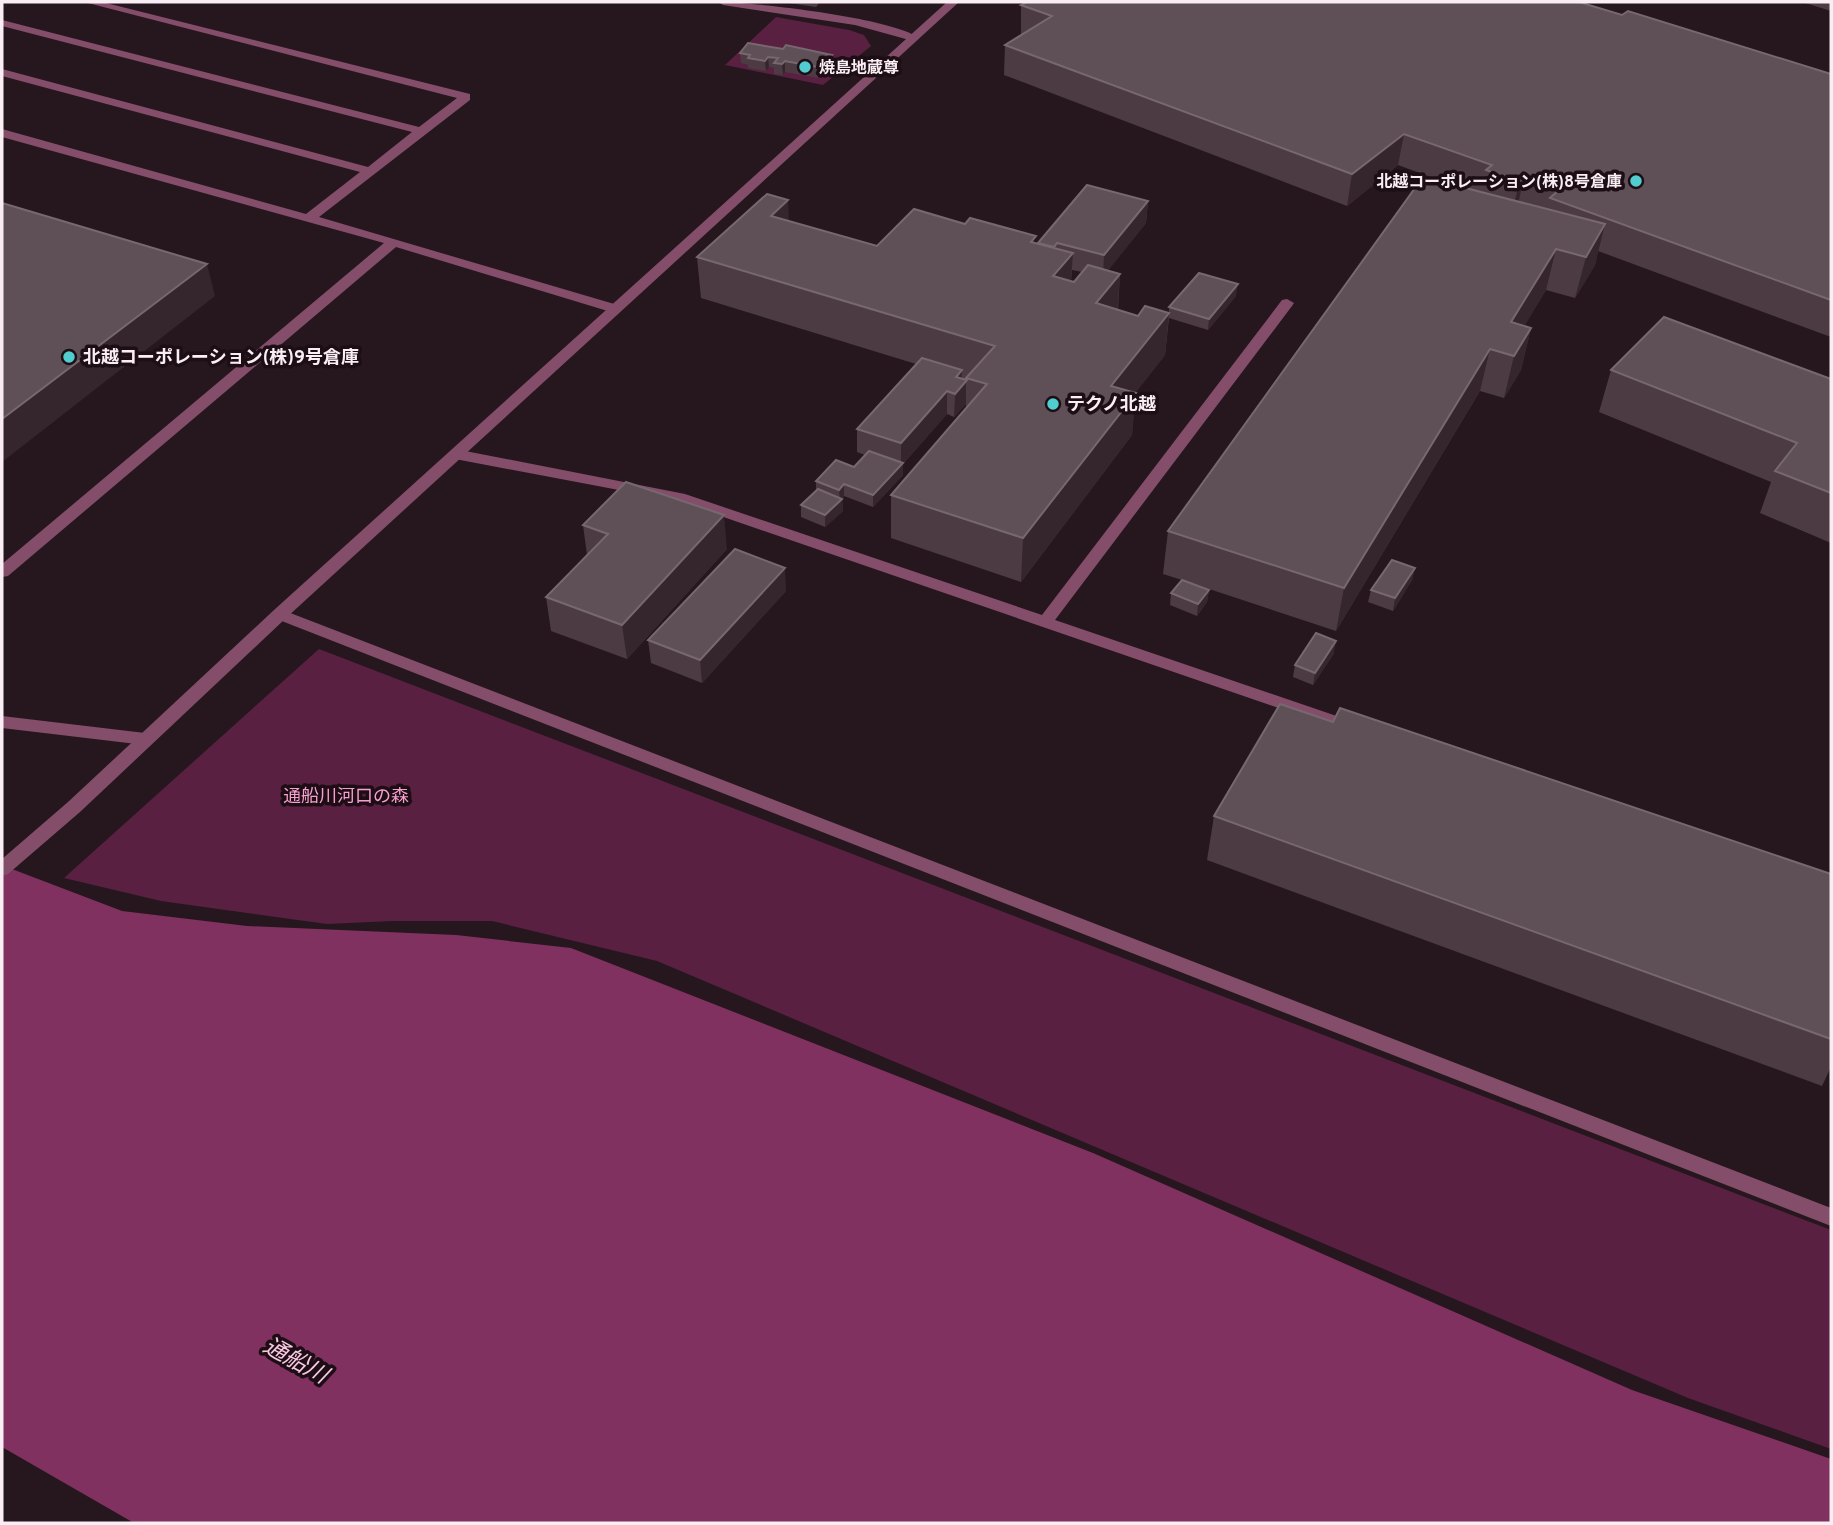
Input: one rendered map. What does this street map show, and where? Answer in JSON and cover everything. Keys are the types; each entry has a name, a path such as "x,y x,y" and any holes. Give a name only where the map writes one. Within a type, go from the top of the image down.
{"street":[{"path":"90,2 466,97 309,218"},
{"path":"723,2 856,22 913,38"},
{"path":"2,869 74,807 279,614 953,2"},
{"path":"2,23 421,131"},
{"path":"2,72 370,171"},
{"path":"2,133 394,242 616,309"},
{"path":"2,572 394,242"},
{"path":"1045,622 1287,303"},
{"path":"456,454 680,497 1366,732"},
{"path":"279,614 1831,1217"},
{"path":"2,722 145,738"}],"green space":[{"path":"776,17 849,30 864,35 871,46 823,85 725,65"},
{"name":"通船川河口の森","path":"319,649 1831,1230 1831,1449 1688,1398 657,961 492,921 327,924 161,901 64,878"}],"water":[{"name":"通船川","path":"4,866 122,911 247,926 456,935 571,948 1093,1153 1632,1390 1831,1459 1831,1523 134,1523 2,1447"}],"building":[{"name":"北越コーポレーション(株)8号倉庫","path":"1027,2 1579,2 1622,15 1628,11 1831,74 1831,300 1550,198 1559,190 1524,177 1519,182 1486,170 1492,165 1404,134 1352,174 1005,45 1052,16 1021,5"},
{"path":"748,43 783,49 786,45 832,55 817,67 785,61 782,64 774,63 778,58 768,57 765,61 748,58 750,55 740,53"},
{"path":"1423,177 1605,224 1586,257 1556,249 1511,322 1531,328 1514,356 1490,349 1344,588 1168,531"},
{"path":"1087,185 1148,201 1104,255 1057,243 1054,247 1038,243"},
{"name":"テクノ北越","path":"767,194 788,200 771,216 877,246 914,209 965,224 970,218 1036,236 1031,242 1073,253 1053,276 1074,282 1088,265 1120,274 1096,303 1138,316 1145,306 1169,313 1111,386 1136,393 1023,538 891,495 987,384 966,378 995,346 697,257"},
{"name":"北越コーポレーション(株)9号倉庫","path":"2,203 207,264 2,419"},
{"path":"1199,273 1238,284 1209,319 1169,307"},
{"path":"1664,317 1831,379 1831,493 1775,471 1797,443 1611,370"},
{"path":"922,358 962,370 956,377 967,380 955,394 947,391 901,443 857,429"},
{"path":"869,451 903,463 873,495 844,484 839,490 816,481 836,460 854,467"},
{"path":"626,482 724,515 622,625 546,597 608,534 583,525"},
{"path":"818,489 842,499 825,515 801,505"},
{"path":"735,549 785,568 700,660 648,640"},
{"path":"1392,560 1415,568 1395,598 1371,590"},
{"path":"1182,580 1209,590 1198,604 1171,593"},
{"path":"1316,633 1336,641 1315,673 1295,665"},
{"path":"1280,704 1333,722 1340,708 1831,874 1831,1039 1214,816"}],"place":[{"name":"焼島地蔵尊","path":"805,67"},
{"name":"北越コーポレーション(株)8号倉庫","path":"1636,181"},
{"name":"北越コーポレーション(株)9号倉庫","path":"69,357"},
{"name":"テクノ北越","path":"1053,404"}]}
